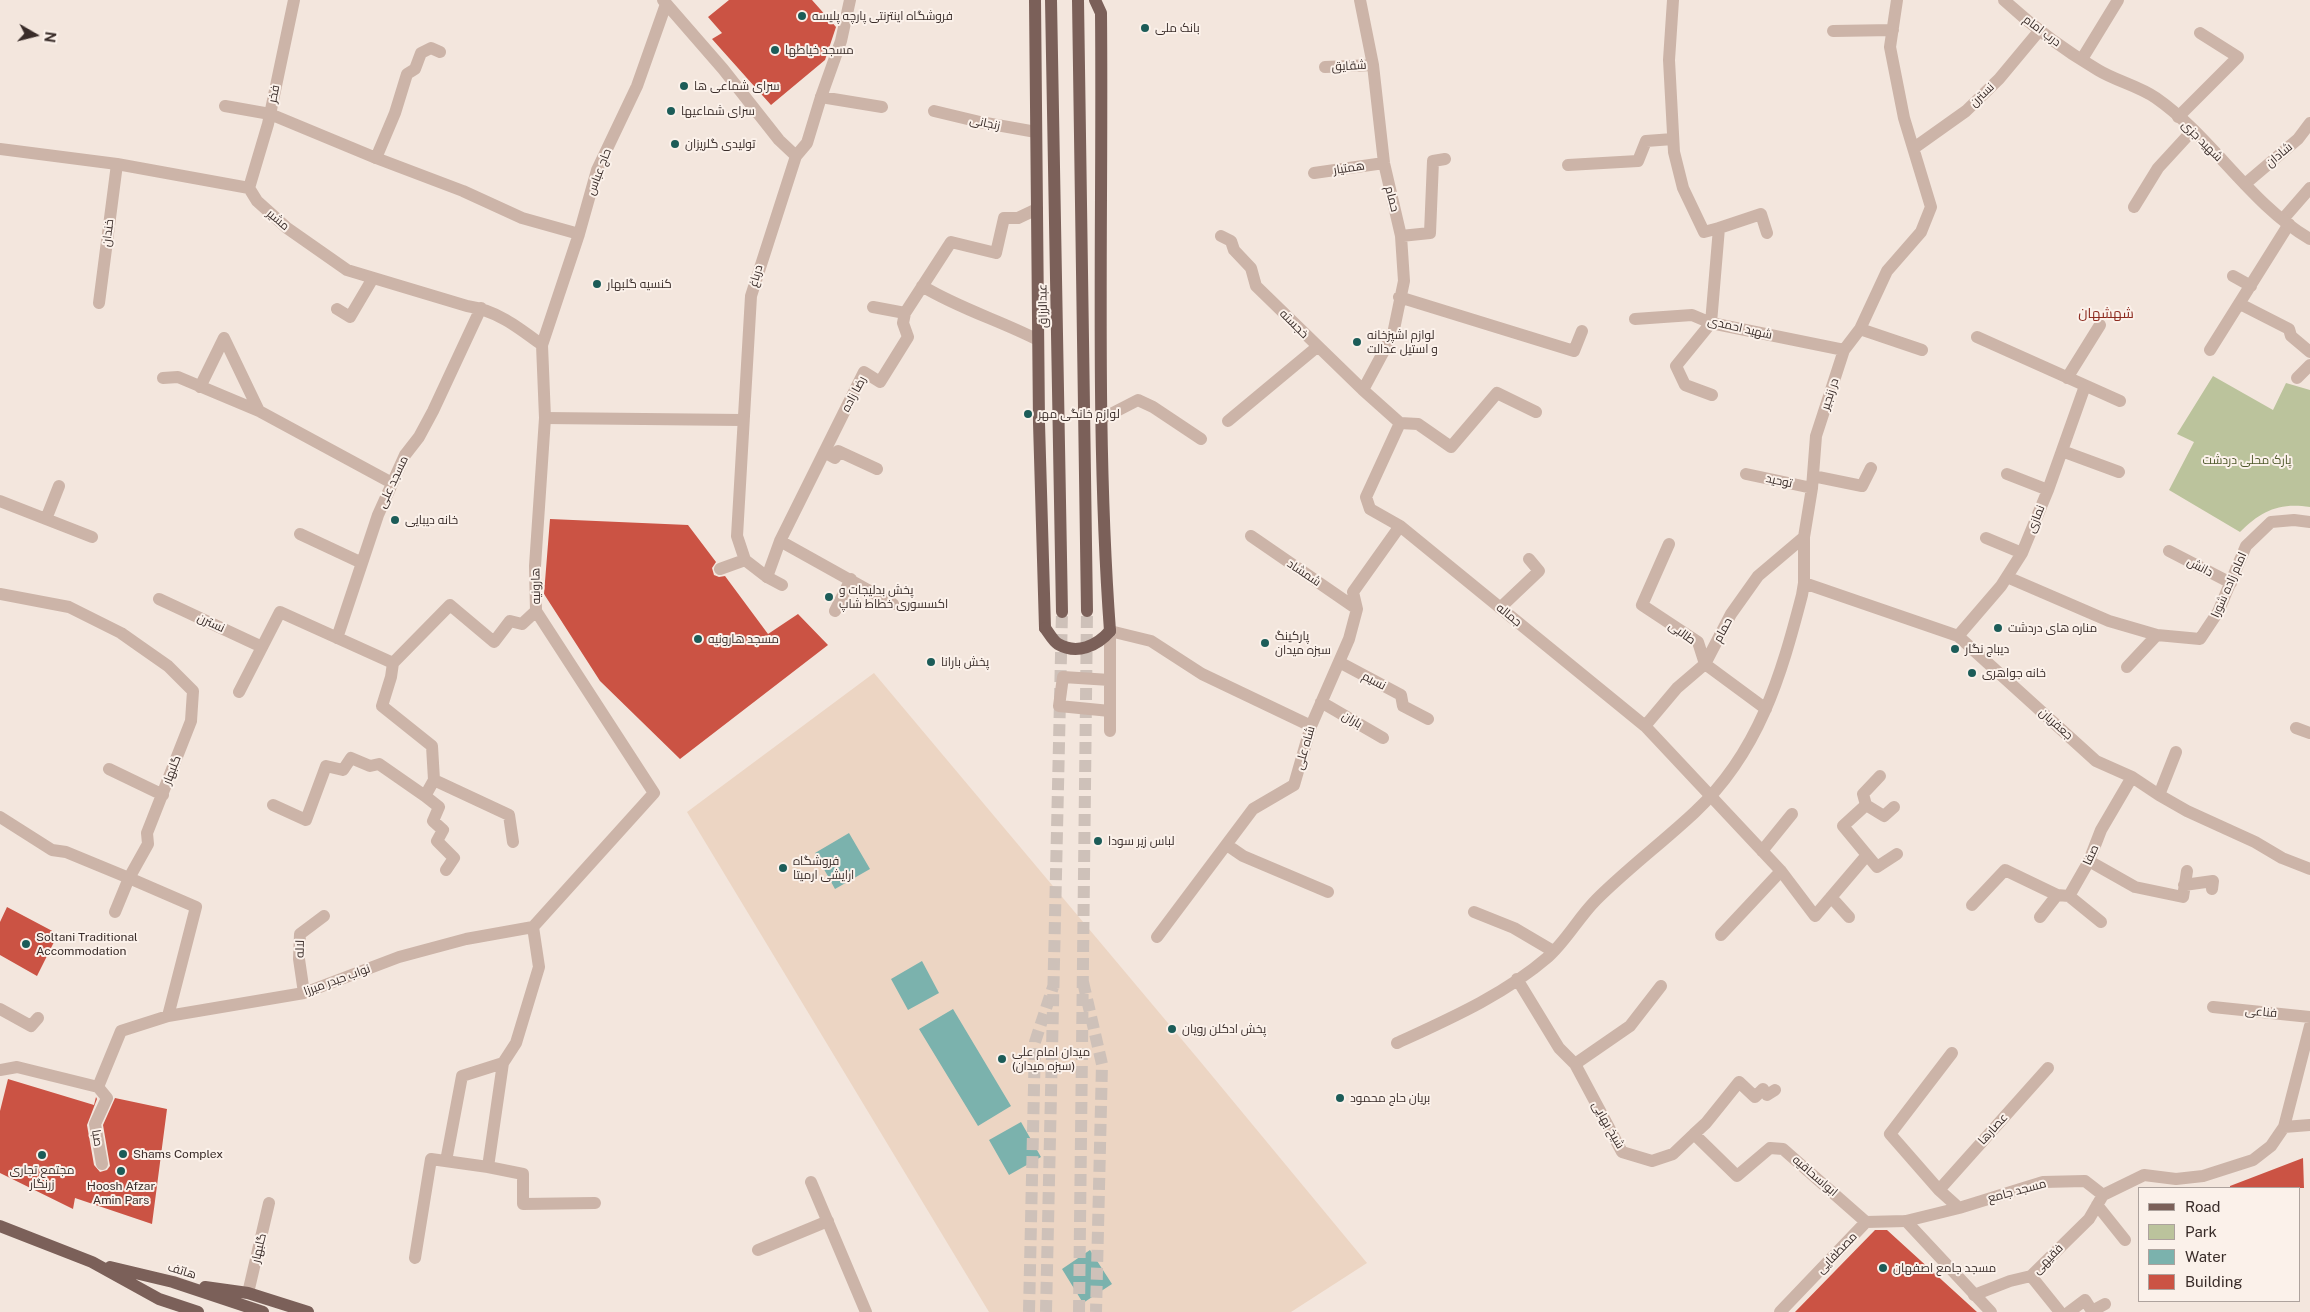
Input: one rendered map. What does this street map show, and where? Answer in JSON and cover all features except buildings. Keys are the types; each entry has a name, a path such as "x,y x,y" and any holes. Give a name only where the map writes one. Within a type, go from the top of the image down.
{"main road":[{"path":"1035,0 1038,340 1045,628 1057,643 1072,649 1091,647 1102,641 1110,631 1102,418 1101,13 1095,0"},
{"name":"عبدالرزاق","path":"1051,0 1062,612"},
{"path":"1078,0 1087,611"},
{"name":"هاتف","path":"0,1226 92,1262 173,1282 263,1312"},
{"name":"هاتف","path":"92,1262 159,1299 198,1312"},
{"path":"173,1282 248,1293 308,1312"}],"street":[{"name":"فخر","path":"249,188 270,114 294,0"},
{"name":"درباغ","path":"745,560 737,536 742,420 751,296 796,156 807,143 840,41 850,0"},
{"name":"حمام","path":"1360,0 1373,64 1384,163 1401,236 1404,281 1399,297 1393,334 1363,390"},
{"path":"1673,0 1669,60 1673,139 1674,152 1683,188 1704,232 1761,214 1767,233"},
{"name":"در زنجیر","path":"1710,795 1728,775 1757,732 1783,667 1804,583 1804,537 1816,436 1844,350 1860,329 1887,271 1921,232 1931,207 1904,118 1890,47 1897,0"},
{"name":"درب امام","path":"2004,0 2039,31 2082,59"},
{"path":"2082,59 2118,0"},
{"path":"665,2 724,69 779,140 796,156"},
{"name":"حاج عباس","path":"542,345 579,234 597,170 637,86 665,2"},
{"path":"1833,31 1893,30"},
{"name":"نسترن","path":"1914,148 1966,110 1999,79 2039,31"},
{"path":"2178,117 2238,57 2200,33"},
{"path":"376,158 395,113 407,74 416,69 421,52 431,48 440,52"},
{"name":"شهید جزی","path":"2082,59 2099,70 2156,98 2178,117 2245,184 2286,221 2310,239"},
{"name":"شقایق","path":"1325,67 1373,64"},
{"path":"821,97 882,107"},
{"path":"225,106 270,114 376,158 463,191 522,218 579,234"},
{"name":"زنجانی","path":"934,111 1036,132"},
{"name":"شادان","path":"2245,184 2298,139 2310,124"},
{"path":"2134,207 2158,168 2192,131"},
{"path":"1568,165 1638,161 1646,141 1673,139"},
{"path":"0,149 117,164 249,188"},
{"path":"1401,236 1430,233 1433,161 1445,159"},
{"name":"همتیار","path":"1314,173 1384,163"},
{"name":"خندان","path":"99,303 117,164"},
{"name":"مشیر","path":"249,188 257,201 287,228 347,270 466,306 480,308 511,321 542,345"},
{"path":"2210,350 2251,286 2286,221 2310,188"},
{"path":"873,307 905,313 951,242 996,253 1004,218 1018,218 1037,209"},
{"path":"1712,395 1685,385 1676,366 1711,322 1719,228"},
{"name":"خجسته","path":"1221,236 1231,241 1234,250 1251,268 1256,286 1317,347 1228,421"},
{"path":"2233,276 2251,286"},
{"path":"337,309 350,318 373,278"},
{"path":"922,286 950,303 1038,340"},
{"path":"1399,297 1574,351 1582,331"},
{"path":"2240,304 2289,329 2291,336 2310,352"},
{"name":"مسجد علی","path":"337,638 378,515 405,455 419,437 434,410 480,308"},
{"name":"رضا زاده","path":"767,577 780,542 864,372 880,382 908,337 903,323 905,313"},
{"name":"شهید احمدی","path":"1636,319 1692,315 1711,322 1844,350"},
{"path":"2067,378 2100,325"},
{"path":"1860,329 1922,350"},
{"path":"1977,337 2120,402"},
{"path":"200,387 224,338 259,411"},
{"name":"هارونیه","path":"533,927 654,793 536,611 535,566 545,418 542,345"},
{"path":"1317,347 1400,423 1418,424 1452,447 1497,393 1536,412"},
{"path":"2297,378 2310,365"},
{"path":"163,378 178,377 259,411 392,483"},
{"name":"نمازی","path":"1958,636 2007,577 2022,553 2048,490 2085,386"},
{"path":"1102,418 1138,400 1153,407 1200,439"},
{"path":"545,418 742,420"},
{"name":"جماله","path":"1400,423 1366,497 1370,509 1400,526 1644,726 1781,871 1815,916 1831,897"},
{"path":"824,452 835,458 838,451 876,469"},
{"path":"2062,451 2120,472"},
{"name":"توحید","path":"1746,474 1862,486 1871,468"},
{"path":"2007,474 2048,490"},
{"path":"46,519 59,486"},
{"path":"0,501 92,537"},
{"name":"امام زاده شورا","path":"2007,577 2109,621 2157,635 2200,639 2218,612 2246,546 2271,522 2294,520 2310,522"},
{"name":"شاه علی","path":"1157,937 1253,809 1294,785 1311,726 1350,639 1357,609 1353,592 1400,526"},
{"path":"300,534 362,563"},
{"name":"شمشاد","path":"1251,536 1357,609"},
{"name":"حمام","path":"1644,726 1677,688 1705,664 1731,614 1758,576 1804,537"},
{"path":"1986,538 2022,553"},
{"path":"780,542 894,604"},
{"name":"طالبی","path":"1669,544 1642,605 1698,642 1705,664"},
{"name":"دانش","path":"2169,551 2231,583"},
{"path":"1500,608 1539,571 1530,559"},
{"path":"720,569 745,560 767,577 782,585"},
{"path":"835,611 851,579"},
{"name":"جعفریان","path":"1804,583 1958,636 2096,761 2132,777 2159,795 2282,858 2310,869"},
{"name":"گلبهار","path":"0,594 69,607 132,641 168,666 193,691 191,722 147,833 148,844 129,878 115,912"},
{"name":"نسترن","path":"159,599 262,647"},
{"path":"425,796 434,780 432,746 382,706 391,678 393,663 450,605 494,642 510,621 522,624 536,611"},
{"path":"239,692 280,612 393,663"},
{"path":"1110,731 1110,631 1151,641 1202,674 1311,726"},
{"path":"2127,667 2157,635"},
{"name":"نسیم","path":"1339,662 1401,695 1403,706 1428,719"},
{"path":"1705,664 1766,708"},
{"path":"1110,680 1063,677 1059,706 1110,712"},
{"name":"باران","path":"1321,702 1383,738"},
{"path":"2296,728 2310,733"},
{"path":"2159,795 2176,752"},
{"path":"273,805 306,820 326,766 343,770 351,758 370,766 378,764 439,807 433,821 443,830 436,841 454,858 446,870"},
{"path":"109,769 163,795"},
{"path":"1880,776 1863,794 1866,805 1884,816 1894,807"},
{"name":"صفا","path":"2040,917 2063,896 2089,861 2101,830 2132,777"},
{"path":"434,780 509,815 513,842"},
{"path":"1397,1044 1456,1016 1517,979 1553,951 1596,900 1697,811 1710,795"},
{"path":"1866,805 1843,826 1877,867 1897,854"},
{"path":"1762,851 1792,814"},
{"path":"0,817 52,850 66,852 196,907 168,1016"},
{"path":"1226,845 1243,856 1328,892"},
{"path":"1849,917 1831,897 1867,855"},
{"path":"2089,861 2135,887 2183,897 2187,871"},
{"path":"1972,904 2005,870 2063,896 2101,922"},
{"path":"1721,935 1781,871"},
{"path":"2184,885 2213,881 2212,889"},
{"path":"1474,912 1514,928 1553,951"},
{"name":"لاله","path":"304,993 299,959 300,934 324,916"},
{"path":"488,1167 503,1063 516,1043 539,967 533,927"},
{"name":"نواب حیدر میرزا","path":"98,1087 121,1031 168,1016 304,993 399,957 466,939 533,927"},
{"name":"شیخ بهایی","path":"1517,979 1559,1048 1575,1064 1622,1152 1652,1161 1673,1154 1706,1123 1739,1082 1755,1097 1763,1089 1767,1095 1775,1090"},
{"path":"1575,1064 1630,1026 1661,986"},
{"name":"فناعی","path":"2213,1008 2310,1017"},
{"path":"0,1009 31,1026 38,1018"},
{"path":"2100,1200 2144,1175 2203,1182 2253,1160 2271,1146 2284,1127 2310,1026"},
{"path":"1952,1053 1890,1134 1939,1190 1959,1208"},
{"path":"446,1161 462,1076 503,1063"},
{"path":"0,1070 16,1067 98,1087"},
{"name":"عصارها","path":"1939,1190 2048,1068"},
{"name":"صبا","path":"98,1087 107,1098 95,1124 102,1164"},
{"path":"2284,1127 2310,1125"},
{"name":"ابواسحاقیه","path":"1694,1134 1736,1176 1770,1148 1783,1148 1866,1222"},
{"path":"415,1258 431,1159 523,1174 523,1204 595,1203"},
{"name":"مسجد جامع","path":"1906,1221 1959,1208 2043,1182 2086,1181 2125,1240"},
{"path":"812,1182 866,1312"},
{"name":"فقیهی","path":"1974,1295 2010,1281 2031,1276 2089,1219 2100,1200"},
{"name":"گلبهار","path":"248,1293 269,1203"},
{"path":"758,1250 828,1221"},
{"path":"1906,1221 1991,1312"},
{"name":"مصطفایی","path":"1780,1312 1866,1222 1906,1221"},
{"path":"2031,1276 2060,1312"},
{"path":"2068,1312 2085,1300 2092,1311 2105,1304"}],"green space":[{"name":"پارک محلی دردشت","path":"2213,376 2273,410 2286,383 2310,390 2310,507 2289,506 2271,510 2255,519 2240,532 2169,490 2194,442 2177,434"}],"shaded area":[{"path":"874,673 1367,1263 1291,1312 989,1312 687,812"}],"water":[{"path":"849,833 870,869 835,889 815,853"},
{"path":"922,961 939,993 908,1010 891,979"},
{"path":"953,1009 1011,1106 978,1126 919,1029"},
{"path":"1021,1122 1041,1157 1009,1175 989,1140"},
{"path":"1090,1250 1112,1284 1083,1303 1062,1269"}],"tunnel":[{"path":"1079,1312 1087,611"},
{"path":"1046,1312 1062,612"},
{"path":"1083,982 1102,1064 1096,1312"},
{"path":"1029,1312 1035,1042 1053,987"}],"place":[{"name":"فروشگاه اینترنتی پارچه پلیسه","path":"802,16"},
{"name":"بانک ملی","path":"1145,28"},
{"name":"مسجد خیاطها","path":"775,50"},
{"name":"سرای شماعی ها","path":"684,86"},
{"name":"سرای شماعیها","path":"671,111"},
{"name":"تولیدی گلریزان","path":"675,144"},
{"name":"کنسیه گلبهار","path":"597,284"},
{"name":"لوازم اشپزخانه و استیل عدالت","path":"1357,342"},
{"name":"لوازم خانگی مهر","path":"1028,414"},
{"name":"خانه دیبایی","path":"395,520"},
{"name":"پخش بدلیجات و اکسسوری خطاط شاپ","path":"829,597"},
{"name":"مناره های دردشت","path":"1998,628"},
{"name":"مسجد هارونیه","path":"698,639"},
{"name":"پارکینگ سبزه میدان","path":"1265,643"},
{"name":"دیباج نگار","path":"1955,649"},
{"name":"پخش بارانا","path":"931,662"},
{"name":"خانه جواهری","path":"1972,673"},
{"name":"لباس زیر سودا","path":"1098,841"},
{"name":"فروشگاه ارایشی ارمیتا","path":"783,868"},
{"name":"Soltani Traditional Accommodation","path":"26,944"},
{"name":"پخش ادکلن رویان","path":"1172,1029"},
{"name":"میدان امام علی (سبزه میدان)","path":"1002,1059"},
{"name":"بریان حاج محمود","path":"1340,1098"},
{"name":"Shams Complex","path":"123,1154"},
{"name":"مجتمع تجاری زرنگار","path":"42,1155"},
{"name":"Hoosh Afzar Amin Pars","path":"121,1171"},
{"name":"مسجد جامع اصفهان","path":"1883,1268"}],"district":[{"name":"شهشهان","path":"2106,314"}]}
